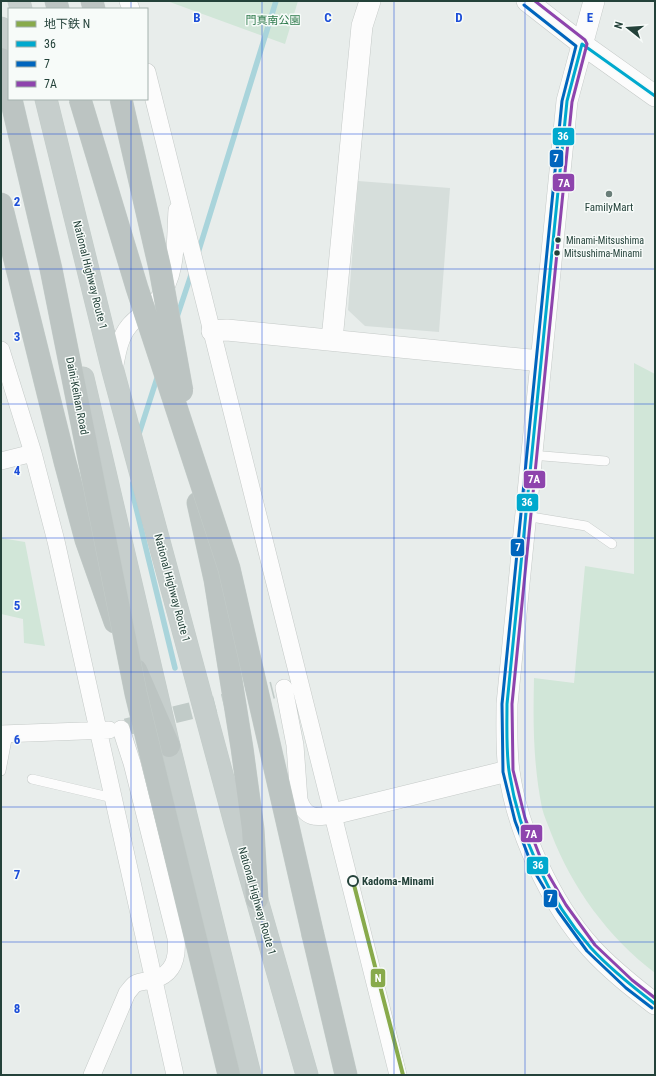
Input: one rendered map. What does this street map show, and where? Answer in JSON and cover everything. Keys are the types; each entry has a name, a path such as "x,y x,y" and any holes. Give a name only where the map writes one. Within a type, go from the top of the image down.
{"highway":[{"path":"1,28 8,54"},
{"path":"1,59 8,86"},
{"name":"Daini-Keihan Road","path":"11,100 51,269 136,694 190,916"},
{"path":"20,100 71,326 169,746 250,1075"},
{"name":"National Highway Route 1","path":"46,100 113,371 306,1075"},
{"path":"80,100 137,288 229,568 346,1075"},
{"path":"121,100 160,268 179,370 198,503 215,580 253,828 257,899"},
{"path":"1,204 65,462 86,540 110,610 169,746"},
{"path":"190,916 220,1075"},
{"path":"190,916 229,1075"}],"street":[{"path":"332,340 362,26 370,1"},
{"path":"527,1 582,44 655,96"},
{"path":"594,1 568,101 540,361 506,704 508,771 520,819 539,869 562,908 591,948 629,984 655,1004"},
{"path":"148,76 212,331 292,724 299,800 302,807 306,814 313,817 321,817 508,771"},
{"path":"113,371 119,343 128,327 159,299 167,283 173,266 178,197"},
{"path":"212,331 226,330 540,361"},
{"path":"1,350 33,453 56,541 175,1075"},
{"path":"1,461 33,453"},
{"path":"285,688 333,814 398,1075"},
{"path":"5,734 123,728 132,763 176,938 177,950 172,968 165,975 154,980 135,984 127,993 92,1075"}],"lane":[{"path":"531,455 605,461"},
{"path":"525,516 586,526 612,544"},
{"path":"1,771 5,734"},
{"path":"32,779 113,798"}],"shaded area":[{"path":"358,181 450,188 439,332 365,326 348,310"}],"green space":[{"name":"門真南公園","path":"167,1 298,1 285,44"},
{"path":"634,363 655,374 655,973 622,944 607,927 593,910 570,873 560,853 542,808 534,743 534,678 574,683 585,566 634,574"},
{"path":"1,538 25,542 45,646 24,643 23,619 1,614"}],"waterway":[{"path":"198,253 276,1"},
{"path":"177,317 192,272"},
{"path":"138,437 158,375"},
{"path":"133,483 134,499 175,668"}],"tunnel":[{"path":"126,727 273,690"}],"metro line":[{"name":"N","path":"353,881 403,1075"}],"transit line":[{"name":"7A","path":"535,1 585,40 587,44 572,102 512,704 513,770 525,818 544,867 566,905 595,945 632,980 655,998"},
{"name":"7","path":"524,5 576,46 562,101 502,704 503,772 515,821 534,871 558,911 587,951 626,988 652,1008"},
{"name":"36","path":"655,96 582,44 567,101 507,704 507,746 509,771 520,819 538,865 561,909 591,948 598,956 655,1004"}],"place":[{"name":"FamilyMart","path":"609,194"},
{"name":"Minami-Mitsushima","path":"558,240"},
{"name":"Mitsushima-Minami","path":"557,253"},
{"name":"Kadoma-Minami","path":"353,881"}]}
